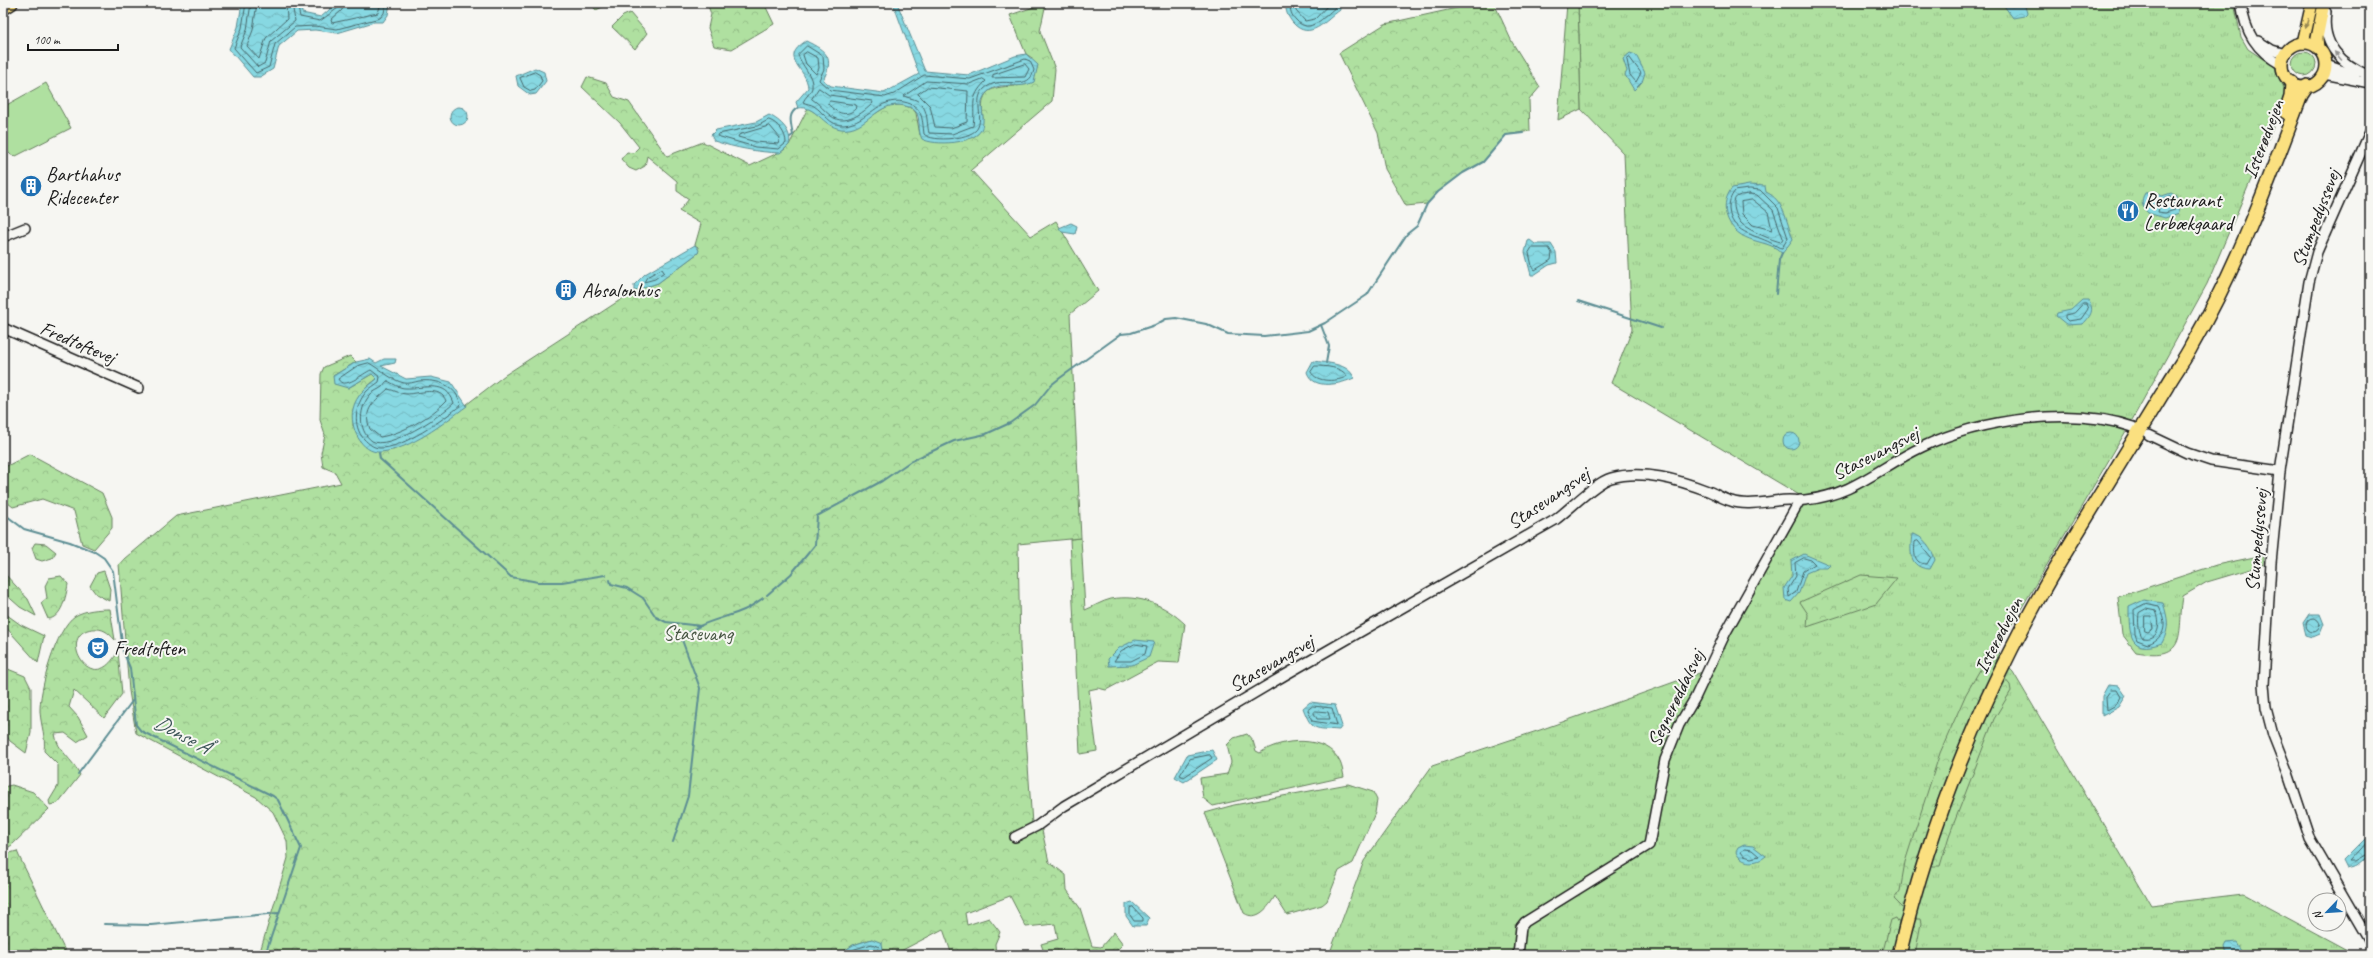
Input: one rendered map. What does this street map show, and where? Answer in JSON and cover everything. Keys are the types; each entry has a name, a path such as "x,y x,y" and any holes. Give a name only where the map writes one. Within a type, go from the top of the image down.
{"highway":[{"path":"3,8 11,3"},
{"name":"Isterødvejen","path":"2184,358 2246,220 2289,105 2292,83"},
{"name":"Isterødvejen","path":"1899,955 1920,876 1942,809 1993,687 2050,580 2191,348 2222,289 2242,248 2302,95 2307,86"}],"main road":[{"path":"2303,43 2312,3"},
{"path":"2318,48 2317,38 2324,3"},
{"path":"2303,43 2318,48 2323,53 2325,70 2318,82 2307,86 2292,83 2286,76 2284,59 2294,46 2303,43"}],"street":[{"path":"2240,3 2246,26 2264,46 2284,59"},
{"path":"2328,3 2325,32 2332,48 2343,62 2370,78"},
{"path":"2325,70 2370,78"},
{"path":"2325,70 2370,83"},
{"name":"Stumpedyssevej","path":"2370,132 2317,252 2309,282 2280,472 2271,563 2264,684 2266,708 2273,735 2310,839 2370,942"},
{"path":"3,237 25,228"},
{"name":"Fredtoftevej","path":"3,328 139,388"},
{"name":"Stasevangsvej","path":"1015,837 1037,826 1064,806 1285,675 1555,520 1576,505 1594,487 1611,478 1637,475 1674,479 1739,503 1800,500 1846,491 1866,481 1921,447 1964,432 2014,421 2061,415 2112,420 2133,427"},
{"path":"2149,435 2187,453 2211,461 2280,472"},
{"name":"Segnerøddalsvej","path":"1518,955 1521,927 1524,922 1649,845 1665,760 1679,725 1695,698 1726,632 1800,500"}],"green space":[{"path":"590,3 611,3 596,10"},
{"path":"707,3 764,3 774,24 732,49 714,46 708,28 711,14"},
{"name":"Stasevang","path":"1046,3 1040,31 1055,69 1052,101 971,170 1031,236 1056,221 1098,291 1070,314 1081,538 1018,544 1020,648 1032,824 1041,826 1049,862 1066,875 1067,890 1080,908 1092,946 1101,947 1114,932 1123,944 1112,955 1045,955 1041,944 1058,939 1055,924 1026,927 1010,896 965,913 967,925 989,918 1000,932 995,944 996,955 952,955 943,929 893,955 877,955 881,952 872,939 853,945 841,953 829,955 259,955 288,858 287,841 273,812 256,797 136,733 129,691 119,564 176,516 341,483 335,472 323,467 321,453 325,435 320,420 321,374 324,367 350,356 356,362 333,376 348,388 372,374 377,379 365,389 358,399 354,411 353,426 393,450 437,427 505,375 634,291 658,283 698,253 698,247 695,245 701,224 679,211 689,199 677,191 677,181 647,156 645,166 636,171 629,168 621,159 627,152 633,153 639,147 620,123 582,87 587,77 606,83 614,97 629,102 667,156 703,142 750,166 784,150 789,145 808,108 817,114 870,117 889,105 902,105 912,108 916,113 920,135 983,119 983,102 987,92 992,89 1015,86 1032,58 1026,54 1010,15"},
{"path":"1479,3 1494,3 1512,42 1540,87 1529,100 1530,131 1506,135 1483,162 1463,173 1438,192 1427,204 1406,206 1385,169 1378,133 1339,53 1385,24"},
{"path":"1567,3 1578,3 1581,109 1558,120"},
{"path":"1578,3 2234,3 2241,37 2248,49 2275,67 2286,91 2274,125 2207,284 2126,431 1995,653 2013,672 2151,905 2243,894 2307,928 2307,932 2314,932 2347,950 2345,955 1329,955 1364,861 1432,766 1540,730 1705,671 1801,496 1611,383 1632,330 1624,154 1581,109"},
{"path":"630,13 647,33 635,49 612,27 623,16"},
{"path":"2304,52 2313,55 2316,64 2313,73 2304,76 2295,73 2292,64 2295,55"},
{"path":"46,83 71,128 16,156 11,155 3,147 3,107"},
{"path":"30,454 102,493 112,517 112,528 94,549 82,544 74,511 42,499 13,507 3,499 3,468"},
{"path":"1081,538 1085,610 1111,599 1132,598 1151,602 1160,606 1169,611 1185,624 1179,663 1158,662 1106,690 1098,688 1089,690 1097,751 1080,754 1070,539"},
{"path":"35,543 46,544 56,552 52,558 42,561 36,559 32,548"},
{"path":"2264,555 2264,565 2207,582 2183,596 2179,633 2177,642 2173,649 2165,653 2153,654 2136,652 2122,634 2118,597 2216,565"},
{"path":"104,571 110,589 109,601 96,594 90,586 97,573"},
{"path":"3,572 28,599 36,616 20,607 3,592"},
{"path":"1861,575 1897,578 1876,604 1807,627 1808,614 1800,602"},
{"path":"61,576 68,584 64,600 57,615 48,619 41,603 47,598 45,586 49,578"},
{"path":"110,609 115,640 105,631 92,629 81,633 77,642 77,651 81,661 89,667 98,669 108,665 118,651 122,694 104,718 74,690 69,707 78,717 88,735 77,742 65,733 55,734 56,740 62,750 80,775 58,803 50,805 49,801 58,786 58,765 44,751 44,736 40,702 50,661 61,633 75,616 88,611"},
{"path":"3,612 21,625 44,636 38,663 3,624"},
{"path":"1999,652 1985,691 1949,772 1923,847 1907,904 1902,907 1894,899 1900,891 1905,862 1940,753 1966,694 1988,656"},
{"path":"3,667 25,676 31,688 31,733 26,753 10,741 3,731"},
{"path":"2004,678 2010,685 2011,691 1994,719 1949,836 1940,866 1932,866 1933,854 1969,756"},
{"path":"1247,734 1253,741 1256,751 1260,753 1280,744 1291,742 1303,741 1315,743 1325,747 1334,753 1340,762 1344,777 1213,806 1203,798 1200,778 1227,774 1231,762 1227,745 1234,738"},
{"path":"1348,784 1373,792 1377,800 1375,813 1353,863 1339,871 1327,901 1322,905 1287,915 1275,896 1266,909 1262,912 1253,916 1244,913 1205,813 1234,805"},
{"path":"12,785 33,792 49,809 12,845 3,851 3,787"},
{"path":"17,851 67,955 3,955 3,855"},
{"path":"1896,918 1899,923 1893,955 1882,955 1891,920"},
{"path":"1915,919 1920,919 1921,923 1915,955 1905,955"}],"water":[{"path":"242,3 301,3 302,13 321,17 337,3 390,3 388,15 383,22 374,22 337,33 315,30 297,31 279,46 273,69 260,77 253,77 229,49 238,27"},
{"path":"893,3 897,3 925,71 969,75 1015,56 1026,54 1038,65 1034,82 1023,85 1000,86 990,90 985,94 983,99 983,125 977,135 962,141 944,143 935,143 922,139 916,112 905,106 895,105 886,107 865,122 850,129 834,127 810,110 798,108 796,102 808,88 803,74 794,58 794,53 798,47 806,41 819,48 827,56 827,72 823,80 831,86 884,93 919,74"},
{"path":"1286,3 1339,3 1340,10 1318,27 1312,30 1306,30 1299,28 1291,21 1286,11"},
{"path":"2002,3 2024,3 2027,13 2024,16 2013,18"},
{"path":"1630,53 1636,55 1645,73 1642,82 1634,90 1625,75 1627,71 1623,59"},
{"path":"535,68 544,72 546,81 536,94 530,95 518,86 516,76"},
{"path":"459,107 465,110 468,116 465,122 459,125 453,122 450,116 453,110"},
{"path":"769,115 785,127 789,136 789,145 780,153 755,151 730,146 714,141 711,135 716,130 756,122"},
{"path":"1749,185 1765,186 1766,192 1777,200 1784,212 1793,239 1782,254 1770,245 1745,237 1737,232 1731,225 1725,210 1725,203 1728,194 1732,188"},
{"path":"2155,191 2162,196 2171,193 2176,196 2179,213 2165,218 2148,213 2143,206 2142,201 2145,193"},
{"path":"1071,223 1077,226 1075,234 1062,232 1059,228"},
{"path":"1530,240 1535,244 1551,244 1556,252 1557,263 1549,265 1534,275 1531,275 1525,252 1528,241"},
{"path":"695,245 699,250 698,253 658,283 634,291 634,285 645,274"},
{"path":"2082,300 2088,300 2092,309 2090,315 2083,324 2067,325 2056,316 2057,313 2071,310"},
{"path":"370,359 376,363 384,359 396,359 395,363 381,366 406,379 431,377 451,382 467,406 426,435 404,446 381,452 368,449 358,438 352,416 354,404 359,395 377,379 372,374 348,388 334,384 333,376 356,362"},
{"path":"1313,361 1331,363 1343,367 1351,373 1354,378 1335,384 1321,384 1315,382 1310,378 1307,372"},
{"path":"1791,433 1798,438 1799,441 1794,448 1791,449 1784,444 1783,441 1788,434"},
{"path":"1912,534 1924,540 1932,552 1935,560 1930,569 1918,566 1914,562 1911,552"},
{"path":"1804,554 1830,565 1827,568 1818,568 1806,573 1799,593 1791,602 1785,600 1784,588 1792,576 1791,561"},
{"path":"2144,600 2163,603 2166,613 2167,628 2165,638 2162,643 2151,646 2143,646 2137,644 2133,640 2130,626 2129,607"},
{"path":"2309,614 2320,614 2324,624 2320,634 2313,637 2306,635 2303,623"},
{"path":"1135,640 1154,642 1149,657 1132,665 1109,666 1108,659 1119,648"},
{"path":"2108,685 2119,686 2126,696 2119,707 2102,716 2102,696"},
{"path":"1310,702 1335,705 1342,726 1339,730 1319,728 1312,725 1303,708"},
{"path":"1212,750 1217,760 1184,782 1175,777 1187,755"},
{"path":"2370,834 2370,855 2357,866 2347,869 2343,861"},
{"path":"1744,845 1753,846 1766,856 1754,862 1745,861 1738,856 1736,852 1738,848"},
{"path":"1132,902 1149,918 1146,926 1133,926 1126,916 1126,904"},
{"path":"872,939 882,943 883,950 877,955 829,955 841,953 853,945"},
{"path":"2236,942 2244,955 2227,955 2225,947 2227,943"}],"waterway":[{"path":"790,137 793,135 791,116 792,113 798,108"},
{"path":"767,595 791,574 815,545 817,516 882,481 911,461 954,441 986,434 1010,423 1035,405 1051,385 1121,334 1131,333 1155,325 1166,319 1176,318 1206,324 1228,334 1264,336 1308,331 1325,323 1367,295 1407,234 1417,226 1427,204 1438,192 1463,173 1483,162 1506,135 1523,133"},
{"path":"1776,294 1779,260 1782,253"},
{"path":"1578,301 1661,328"},
{"path":"1321,325 1329,346 1326,363"},
{"path":"379,453 380,459 511,577 538,582 562,582 605,575"},
{"name":"Donse Å","path":"3,513 24,529 70,542 95,552 104,558 113,571 123,651 130,668 136,725 141,731 273,796 278,800 301,848 265,955"},
{"path":"610,580 611,584 627,588 643,598 656,617 666,622 701,626"},
{"path":"673,842 688,796 700,688 682,640 694,629 744,610 763,598"},
{"path":"78,774 133,700"},
{"path":"104,924 151,925 279,913"}],"place":[{"name":"Barthahus Ridecenter","path":"31,186"},
{"name":"Restaurant Lerbækgaard","path":"2128,211"},
{"name":"Absalonhus","path":"566,290"},
{"name":"Fredtoften","path":"98,648"}]}
